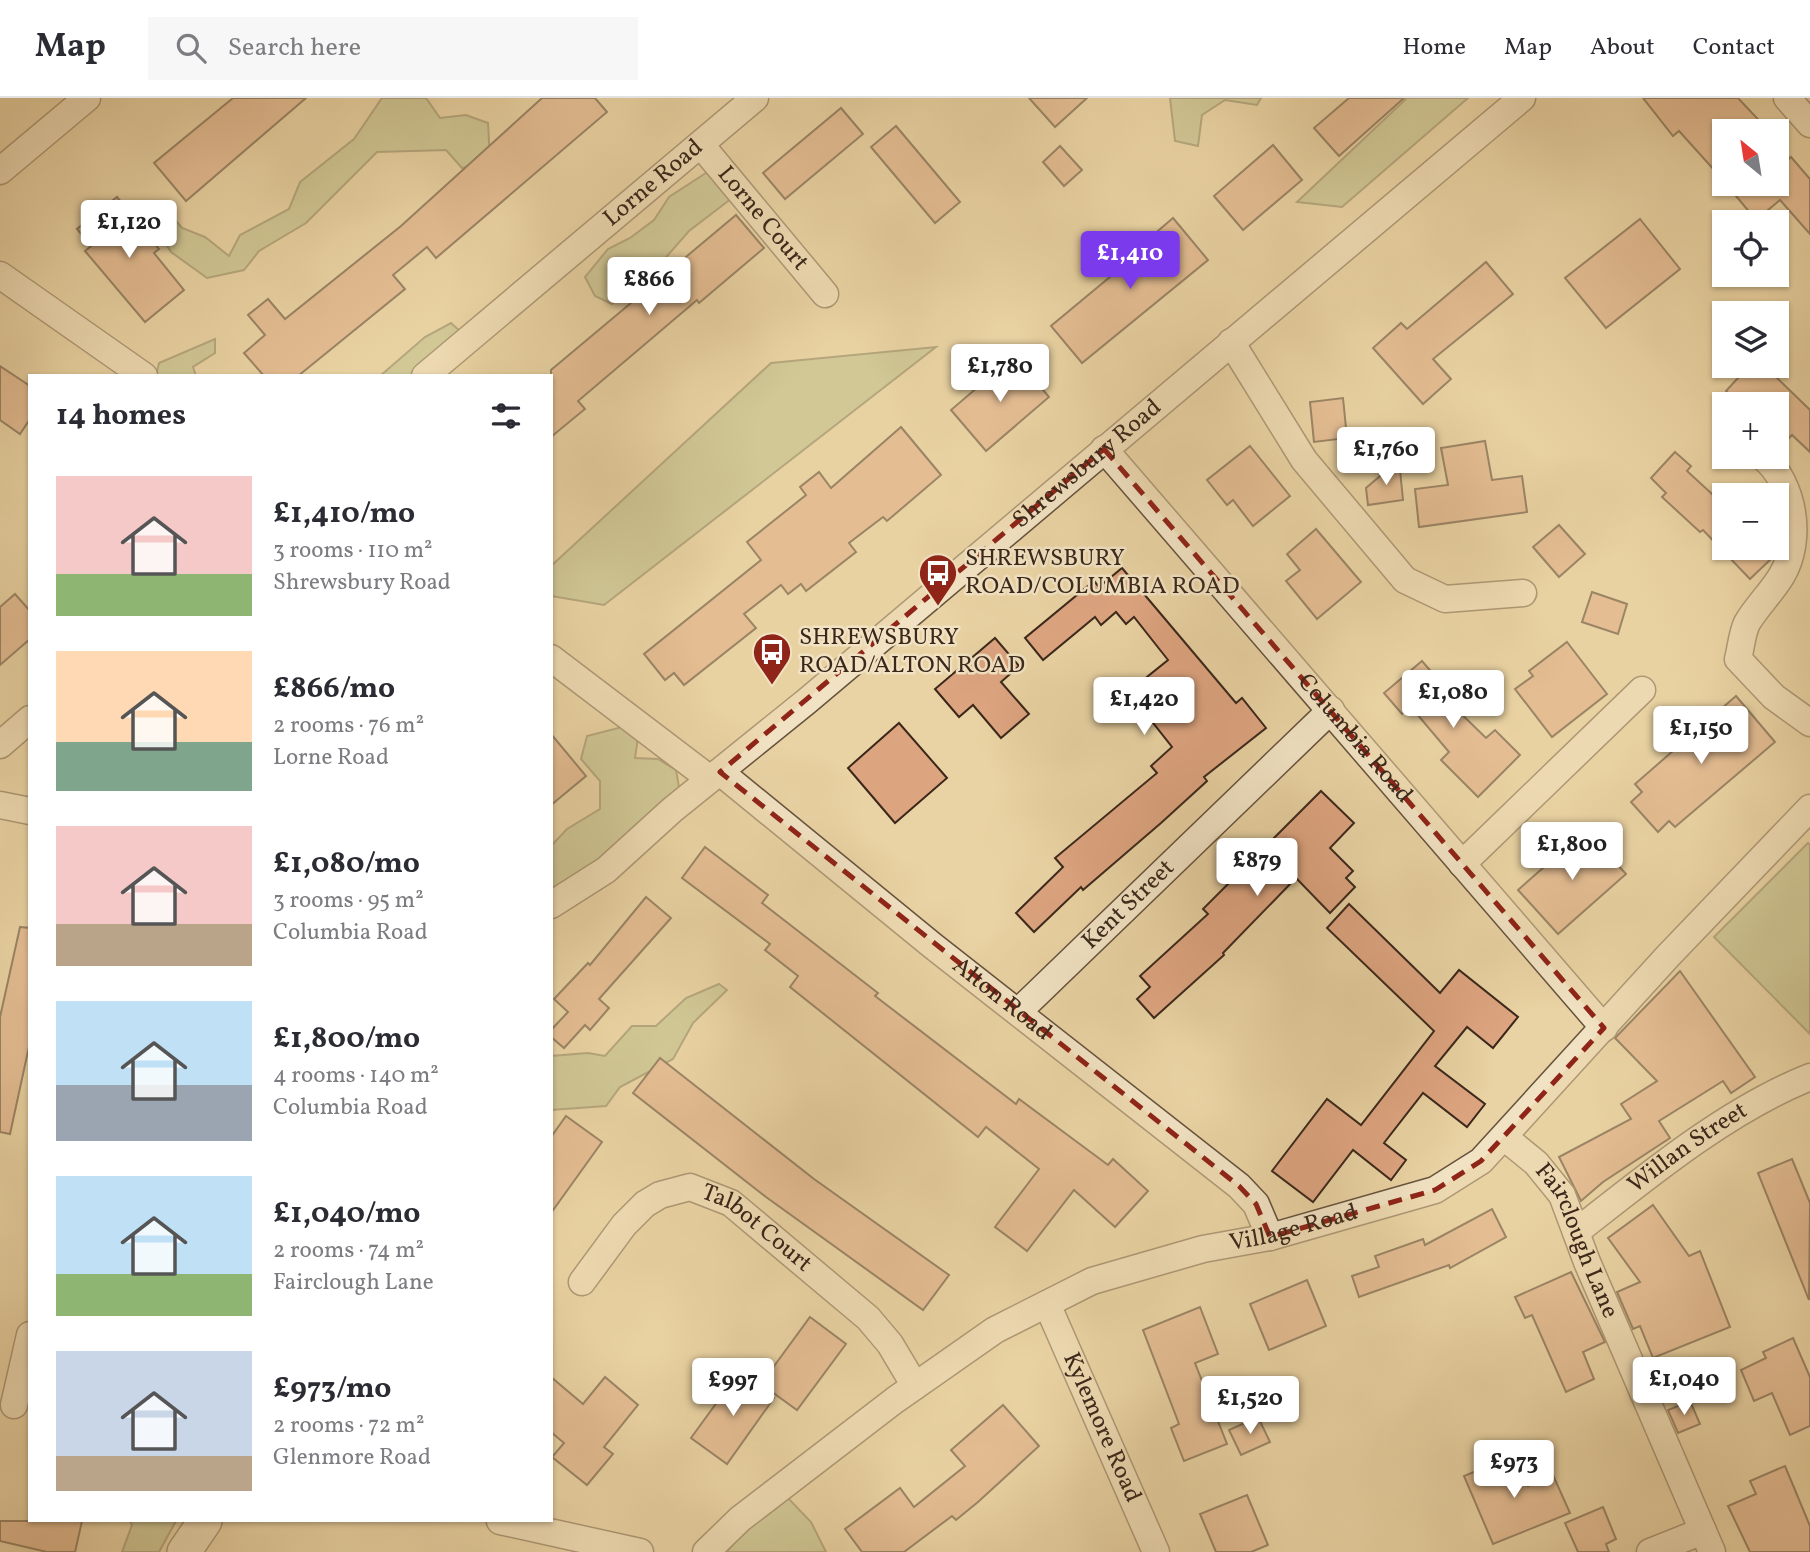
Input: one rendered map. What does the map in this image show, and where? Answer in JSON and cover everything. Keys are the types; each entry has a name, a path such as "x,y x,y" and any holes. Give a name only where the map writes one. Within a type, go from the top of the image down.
{"street":[{"path":"0,171 88,98"},
{"name":"Lorne Road","path":"427,374 755,98"},
{"name":"Shrewsbury Road","path":"553,904 606,870 715,775 1522,98"},
{"path":"1787,98 1810,124"},
{"name":"Lorne Court","path":"701,145 825,294"},
{"path":"0,275 141,374"},
{"path":"1231,342 1304,460 1405,580 1445,599 1523,593"},
{"name":"Columbia Road","path":"1104,449 1604,1028"},
{"path":"1777,469 1793,518 1791,555 1782,575 1746,624 1738,659 1774,697 1810,723"},
{"name":"Alton Road","path":"553,659 715,775 1239,1186 1256,1205 1270,1237"},
{"path":"1462,864 1642,690"},
{"name":"Kent Street","path":"1018,1012 1331,710"},
{"path":"0,745 28,721"},
{"path":"0,805 28,811"},
{"name":"Village Road","path":"706,1552 740,1519 818,1456 915,1386 995,1330 1092,1281 1203,1249 1270,1237 1435,1190 1481,1161 1668,956 1810,808"},
{"name":"Willan Street","path":"1576,1231 1720,1126 1787,1086 1810,1077"},
{"name":"Fairclough Lane","path":"1504,1137 1536,1163 1562,1195 1707,1541"},
{"name":"Talbot Court","path":"582,1282 624,1225 645,1203 660,1195 690,1187 731,1203 868,1318 890,1344 915,1386"},
{"name":"Kylemore Road","path":"1047,1304 1156,1552"},
{"path":"15,1405 28,1344"},
{"path":"184,1552 204,1522"},
{"path":"505,1522 640,1552"},
{"path":"1650,1552 1707,1541"}],"highlighted area":[{"path":"1104,449 1604,1028 1481,1161 1435,1190 1270,1237 1256,1204 1239,1186 720,772"}],"green space":[{"path":"382,98 426,98 440,118 466,115 488,123 490,160 462,168 446,150 377,152 306,223 259,251 244,270 207,278 171,252 149,217 167,210 182,228 205,237 229,256 240,235 289,209 300,182 354,139"},
{"path":"1170,98 1261,98 1257,105 1225,100 1202,115 1198,146 1175,141"},
{"path":"1407,98 1468,98 1342,207 1297,202"},
{"path":"712,169 732,198 689,231 647,279 612,304 595,296 585,277 608,249 630,238 654,220 669,197"},
{"path":"451,323 463,334 415,374 382,374 425,337"},
{"path":"215,339 215,353 193,367 195,374 156,374 159,363"},
{"path":"936,347 604,605 553,596 553,564 771,363"},
{"path":"622,727 638,737 635,758 658,759 676,770 679,787 575,885 553,892 553,844 567,829 600,809 600,781 581,759 587,736"},
{"path":"1808,843 1810,845 1810,1034 1714,937"},
{"path":"719,984 727,990 693,1023 673,1059 620,1087 606,1106 553,1110 553,1056 588,1053 605,1056 632,1026 656,1026 686,998"},
{"path":"788,1498 811,1522 826,1552 727,1552 762,1506"},
{"path":"130,1522 175,1522 159,1552 122,1552 132,1525"}],"building":[{"path":"233,98 306,98 186,201 154,163"},
{"path":"542,98 595,98 607,112 436,258 427,247 393,275 405,289 300,374 262,374 244,353 265,335 248,315 268,299 285,319 401,226"},
{"path":"1029,98 1087,98 1055,127"},
{"path":"1349,98 1404,98 1339,156 1314,128"},
{"path":"1643,98 1738,98 1758,119 1712,119 1712,168 1679,131 1673,136"},
{"path":"841,108 863,134 785,199 763,173"},
{"path":"896,126 960,202 935,223 871,147"},
{"path":"1273,145 1302,180 1243,230 1214,196"},
{"path":"1060,146 1082,170 1064,186 1043,162"},
{"path":"1791,157 1810,179 1810,234 1780,200 1768,210 1748,210 1736,196 1789,196"},
{"path":"117,197 159,249 154,253 184,290 145,322 85,251 91,246 77,229"},
{"path":"736,215 764,248 699,303 697,300 578,401 585,409 553,435 551,370"},
{"path":"1173,218 1208,260 1082,363 1051,326 1140,252 1137,249"},
{"path":"1640,219 1680,269 1606,328 1565,278"},
{"path":"1486,262 1513,294 1433,359 1451,379 1423,404 1373,348 1401,323 1407,329"},
{"path":"1014,356 1049,397 986,451 951,410"},
{"path":"0,366 28,385 28,422 20,434 0,420"},
{"path":"1738,378 1777,378 1810,410 1810,452 1792,435 1789,438 1789,392 1726,391"},
{"path":"1343,398 1347,438 1314,442 1310,402"},
{"path":"901,427 941,475 887,521 883,517 849,543 856,552 806,591 801,584 788,594 781,585 744,614 756,628 684,685 674,673 665,680 644,654 761,560 747,542 806,495 800,487 819,472 831,488"},
{"path":"1485,441 1492,480 1522,476 1527,512 1419,527 1415,489 1448,485 1441,448"},
{"path":"1250,446 1290,496 1253,526 1233,500 1227,505 1207,480"},
{"path":"1675,452 1691,466 1687,471 1712,494 1712,539 1703,530 1700,532 1662,497 1666,493 1651,478"},
{"path":"1399,460 1403,500 1368,505 1366,488"},
{"path":"1559,525 1585,554 1559,577 1533,547"},
{"path":"1316,529 1361,582 1317,619 1286,581 1300,570 1287,554"},
{"path":"1732,560 1770,560 1750,579"},
{"path":"1122,568 1236,703 1242,698 1266,728 1204,777 1207,781 1161,823 1083,890 1081,887 1034,932 1016,913 1063,867 1055,858 1157,773 1151,766 1172,747 1139,705 1157,689 1147,677 1168,660 1134,617 1126,624 1116,612 1101,625 1095,617 1043,660 1025,638 1094,581 1099,587"},
{"path":"1592,592 1627,604 1618,634 1582,622"},
{"path":"15,594 28,609 28,641 0,665 0,607"},
{"path":"995,638 1019,666 1001,682 1029,714 1001,738 973,705 959,717 935,689"},
{"path":"1567,642 1607,694 1552,737 1515,689 1533,676 1529,671"},
{"path":"1422,661 1453,697 1448,701 1486,738 1495,730 1520,755 1478,797 1441,760 1449,752 1411,707 1402,714 1384,693"},
{"path":"1736,696 1775,742 1675,827 1669,821 1658,832 1631,802 1642,792 1635,784"},
{"path":"899,723 947,778 895,823 848,768"},
{"path":"553,736 586,776 553,803"},
{"path":"1321,791 1354,823 1330,848 1353,871 1346,878 1355,887 1330,913 1296,878 1224,955 1154,1018 1137,999 1150,987 1140,976 1208,914 1203,909"},
{"path":"1586,830 1626,874 1558,934 1518,890"},
{"path":"705,847 768,895 762,903 878,993 875,996 1016,1104 1019,1099 1108,1165 1113,1159 1148,1191 1115,1227 1074,1190 1027,1251 995,1227 1039,1169 986,1127 978,1137 790,987 798,976 765,950 770,944 682,878"},
{"path":"646,897 671,918 599,999 609,1008 590,1030 585,1025 564,1048 553,1039 553,1028 568,1012 554,999 588,963 590,965"},
{"path":"1349,904 1440,993 1459,970 1518,1017 1493,1048 1467,1027 1435,1066 1485,1104 1467,1127 1423,1093 1384,1143 1406,1160 1391,1180 1353,1150 1313,1202 1272,1171 1327,1099 1361,1125 1434,1031 1327,928"},
{"path":"20,927 28,928 28,1051 10,1134 0,1132 0,1017"},
{"path":"1680,971 1755,1077 1731,1093 1723,1081 1659,1121 1670,1138 1603,1182 1581,1201 1559,1157 1631,1119 1621,1104 1657,1081 1615,1038"},
{"path":"660,1058 814,1179 949,1275 923,1310 766,1197 633,1093"},
{"path":"566,1116 602,1142 553,1210 553,1134"},
{"path":"1792,1159 1810,1203 1809,1300 1758,1173"},
{"path":"1653,1205 1689,1256 1700,1251 1730,1327 1653,1358 1640,1326 1633,1329 1617,1292 1640,1282 1608,1238"},
{"path":"1492,1209 1506,1237 1450,1268 1449,1265 1359,1297 1352,1276 1379,1267 1375,1256 1423,1239 1425,1245"},
{"path":"1571,1272 1605,1342 1583,1352 1594,1379 1566,1392 1532,1315 1525,1318 1515,1297"},
{"path":"1307,1280 1326,1326 1269,1350 1250,1304"},
{"path":"1200,1307 1218,1354 1195,1363 1227,1444 1184,1461 1171,1428 1179,1424 1143,1330"},
{"path":"810,1317 846,1344 797,1410 761,1384"},
{"path":"1793,1338 1810,1377 1810,1426 1790,1435 1772,1393 1754,1401 1741,1370 1766,1358 1763,1352"},
{"path":"739,1372 774,1398 727,1464 691,1438"},
{"path":"605,1377 638,1405 604,1447 613,1454 587,1485 553,1458 564,1443 553,1434 553,1379 583,1404"},
{"path":"1690,1401 1700,1424 1678,1433 1668,1410"},
{"path":"1003,1405 1039,1446 956,1520 952,1516 904,1552 862,1552 845,1529 900,1488 914,1507 965,1466 951,1450"},
{"path":"1258,1417 1270,1442 1241,1455 1229,1430"},
{"path":"1515,1455 1528,1486 1553,1475 1570,1513 1493,1544 1464,1476"},
{"path":"1785,1466 1810,1526 1810,1552 1750,1552 1728,1506 1756,1494 1750,1481"},
{"path":"1247,1495 1268,1545 1251,1552 1216,1552 1200,1514"},
{"path":"1603,1507 1616,1539 1606,1544 1609,1552 1578,1552 1565,1523"},
{"path":"0,1521 82,1522 75,1552 47,1552 0,1541"}],"place":[{"name":"SHREWSBURY ROAD/COLUMBIA ROAD","path":"938,607"},
{"name":"SHREWSBURY ROAD/ALTON ROAD","path":"772,686"}]}
